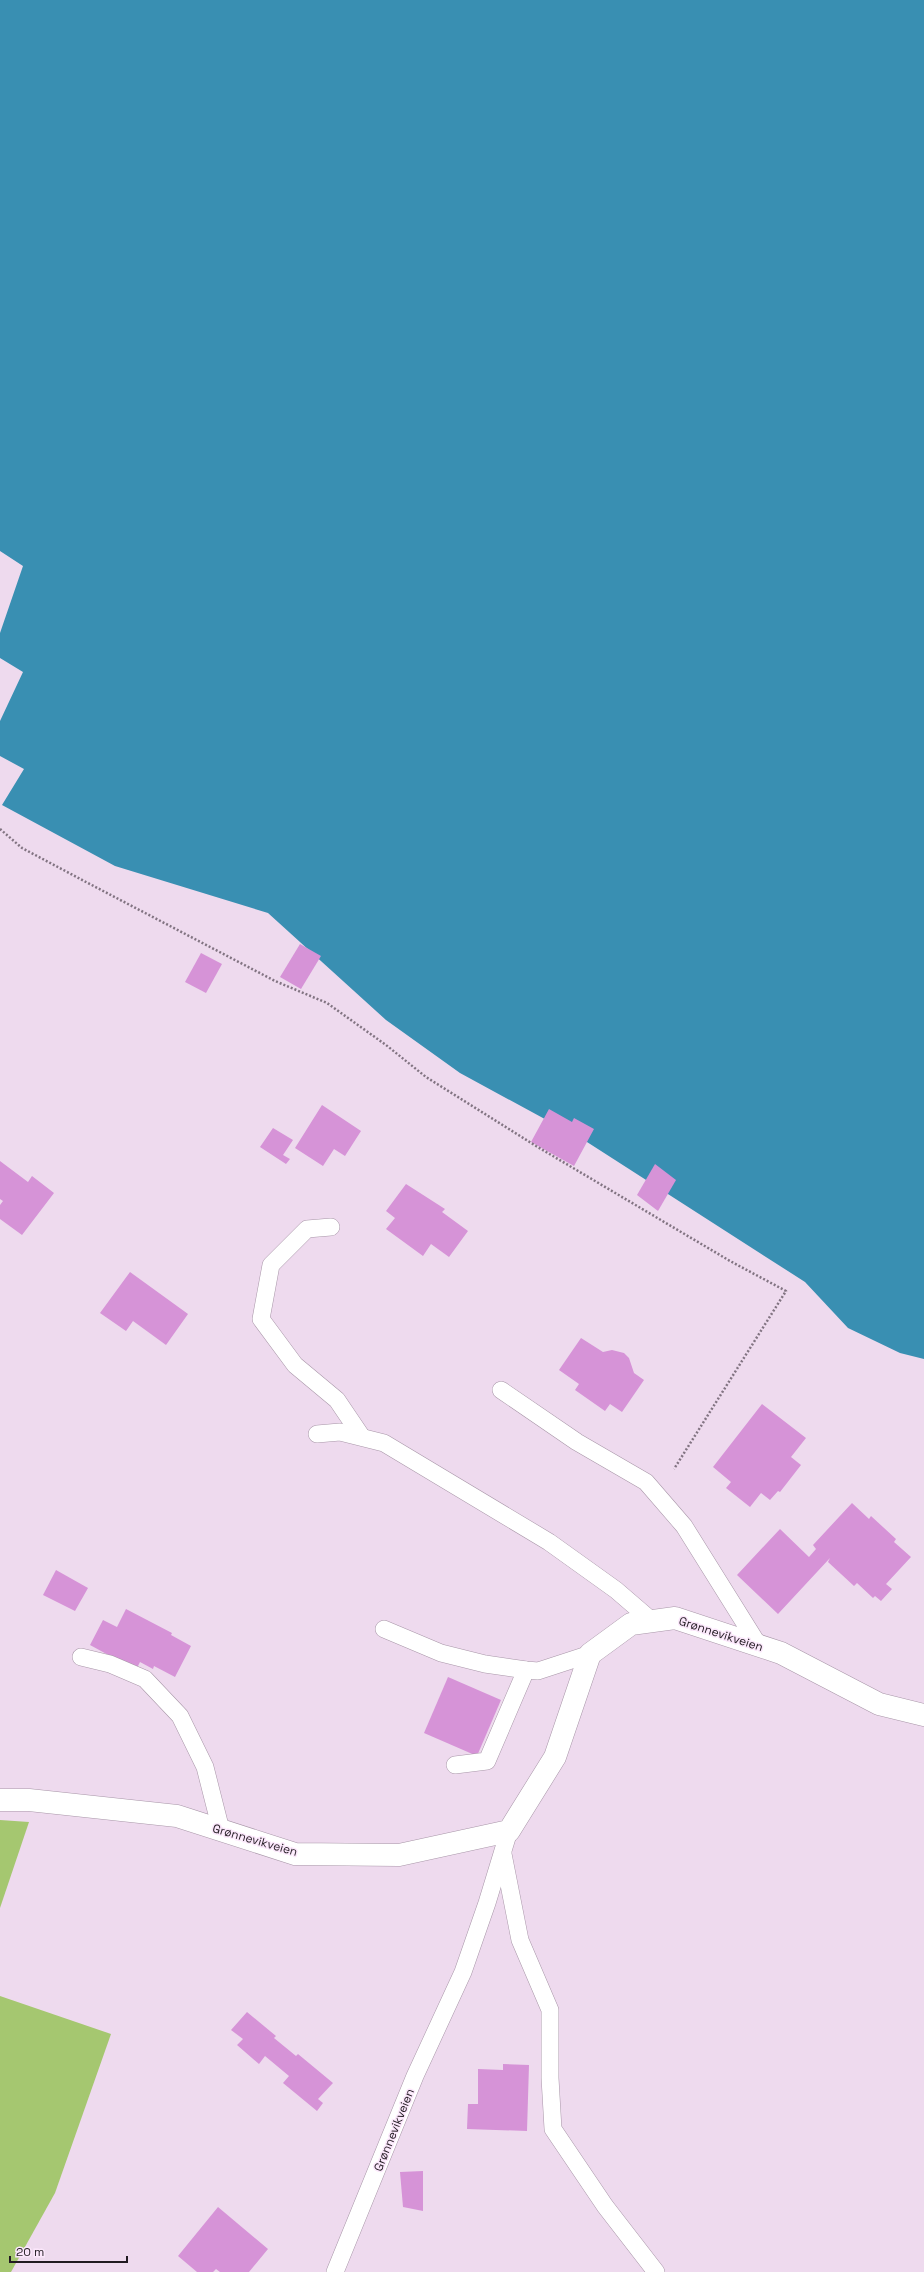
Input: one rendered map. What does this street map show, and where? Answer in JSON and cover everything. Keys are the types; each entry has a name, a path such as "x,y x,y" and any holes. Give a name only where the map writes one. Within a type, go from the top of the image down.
{"street":[{"name":"Grønnevikveien","path":"0,1800 28,1800 177,1816 295,1854 399,1855 509,1831 555,1757 590,1654 631,1624 675,1618 780,1653 879,1704 924,1715"}],"lane":[{"path":"331,1227 307,1229 271,1265 261,1319 295,1365 338,1400 362,1437"},
{"path":"501,1390 577,1442 646,1482 684,1526 759,1646"},
{"path":"317,1434 340,1432 384,1443 549,1542 616,1590 652,1621"},
{"path":"384,1629 441,1653 485,1664 526,1670 538,1671 590,1654"},
{"path":"81,1657 110,1664 145,1679 180,1716 205,1767 221,1830"},
{"path":"455,1765 486,1761 526,1670"},
{"name":"Grønnevikveien","path":"335,2272 416,2076 464,1972 509,1831"},
{"path":"503,1851 520,1940 550,2010 550,2078 553,2129 605,2206 656,2272"}],"path":[{"path":"0,829 22,848 276,981 327,1003 386,1045 426,1076 497,1122 730,1261 786,1291 764,1329 672,1472 660,1497"}],"green space":[{"path":"0,1820 29,1822 0,1908"},
{"path":"0,1996 111,2034 55,2193 11,2272 0,2272"}],"water":[{"path":"0,0 924,0 924,1359 900,1353 848,1328 805,1282 587,1142 460,1073 386,1020 268,913 115,866 2,805 24,769 0,756 0,721 23,672 0,658 0,633 23,566 0,551"}],"building":[{"path":"300,944 321,956 301,989 280,977"},
{"path":"201,953 222,964 206,993 185,982"},
{"path":"322,1105 361,1131 345,1156 334,1149 323,1166 295,1148"},
{"path":"549,1109 572,1122 574,1118 594,1129 574,1166 531,1142"},
{"path":"273,1128 293,1140 283,1155 290,1159 286,1164 260,1147"},
{"path":"0,1161 28,1182 32,1176 54,1193 22,1235 0,1219 0,1205 3,1201 0,1199"},
{"path":"655,1164 676,1180 658,1211 637,1195"},
{"path":"406,1184 445,1209 442,1212 468,1231 449,1257 431,1244 423,1256 386,1229 395,1218 386,1211"},
{"path":"130,1272 188,1314 166,1345 133,1321 126,1331 100,1313"},
{"path":"581,1338 603,1352 612,1350 624,1353 629,1358 634,1373 644,1380 622,1412 610,1404 605,1411 575,1390 579,1384 559,1370"},
{"path":"762,1404 806,1438 791,1457 801,1465 780,1492 778,1491 770,1500 761,1493 750,1507 726,1488 731,1482 713,1467"},
{"path":"852,1503 869,1519 871,1516 896,1539 894,1542 911,1557 886,1584 892,1589 881,1601 875,1596 873,1598 857,1583 854,1586 828,1562 830,1558 778,1614 737,1575 780,1529 809,1557 816,1549 813,1545"},
{"path":"56,1570 88,1588 75,1611 43,1595"},
{"path":"126,1609 172,1633 171,1635 191,1646 175,1677 154,1666 153,1669 140,1662 136,1670 90,1645 103,1620 117,1627"},
{"path":"448,1677 501,1700 477,1756 424,1733"},
{"path":"247,2012 276,2036 274,2038 296,2056 298,2054 333,2083 318,2099 323,2103 317,2111 283,2083 289,2076 265,2056 259,2064 237,2045 243,2039 231,2030"},
{"path":"503,2064 529,2065 527,2131 467,2129 468,2104 478,2104 478,2069 503,2070"},
{"path":"423,2171 423,2211 403,2207 400,2172"},
{"path":"218,2207 268,2249 249,2272 220,2272 216,2269 213,2272 197,2272 178,2256"}]}
